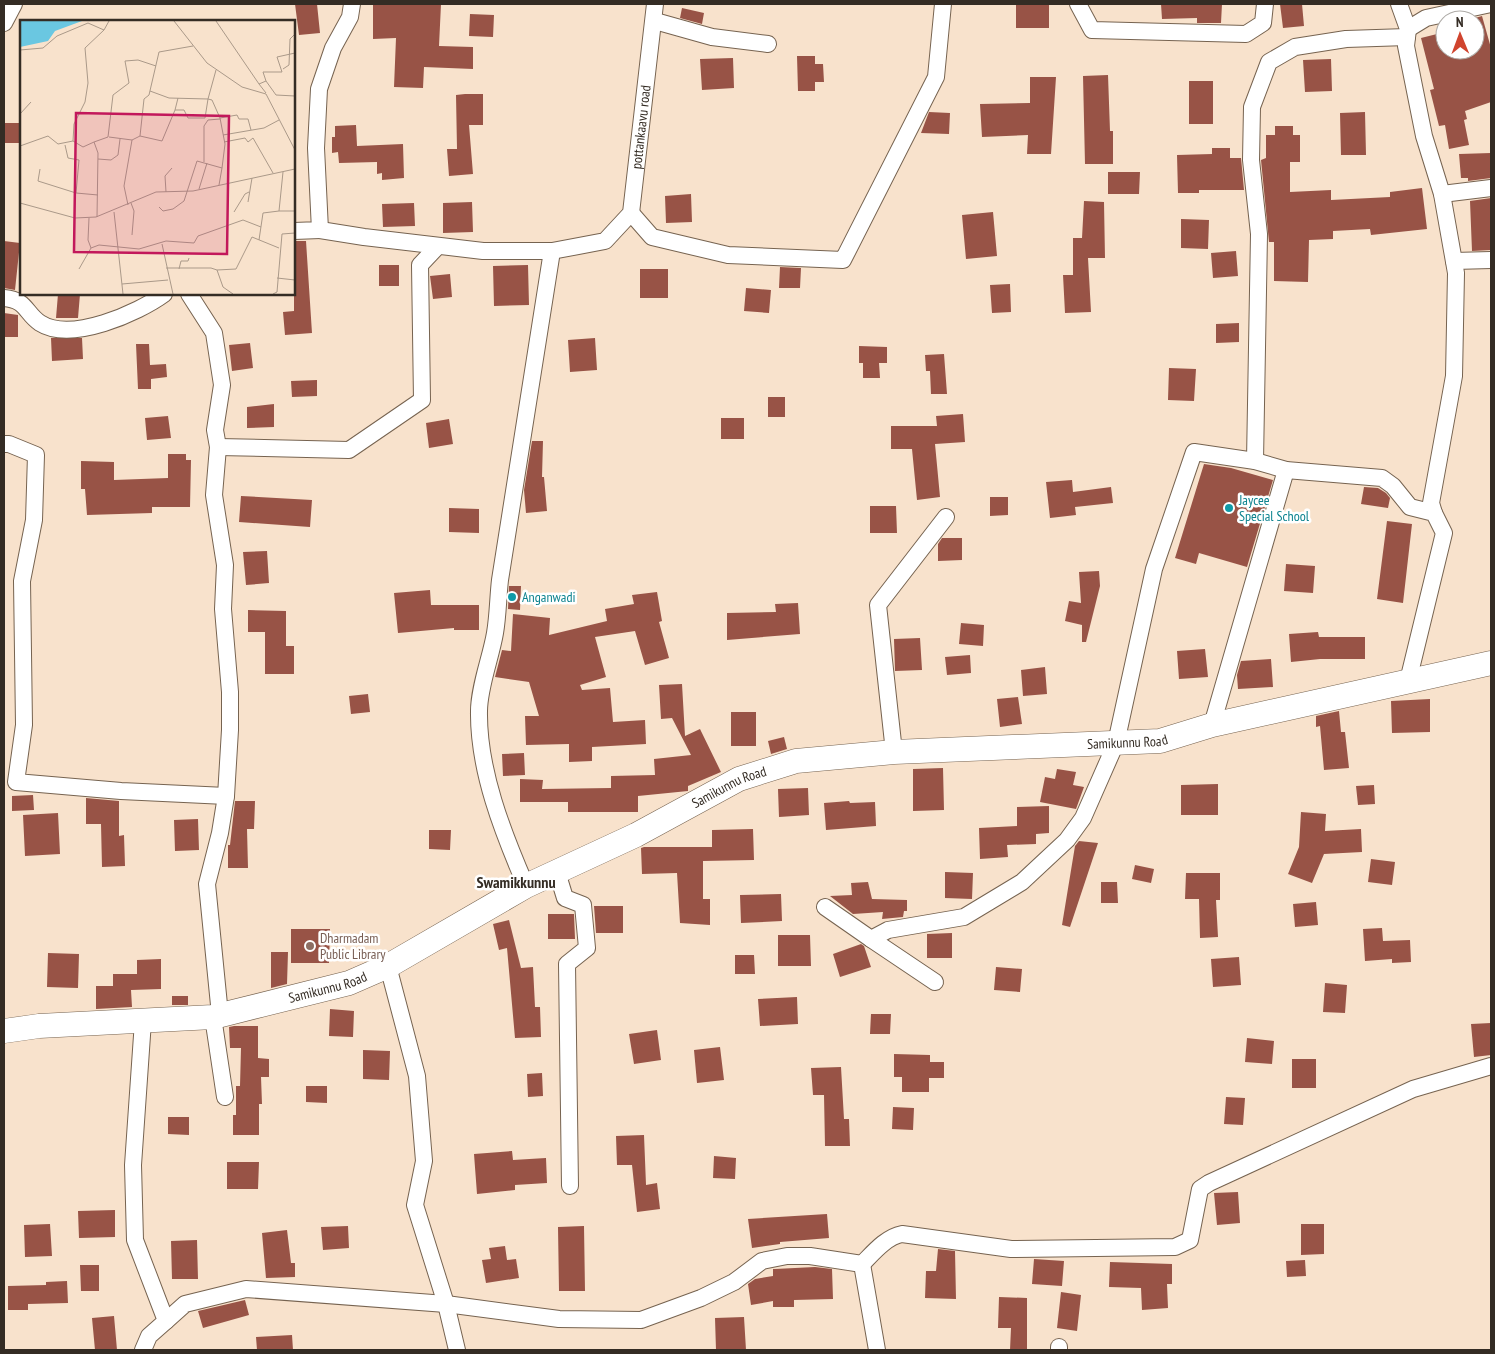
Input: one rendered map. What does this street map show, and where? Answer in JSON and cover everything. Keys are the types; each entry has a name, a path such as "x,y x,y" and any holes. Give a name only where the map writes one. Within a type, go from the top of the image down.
{"main road":[{"name":"Samikunnu Road","path":"4,1031 39,1026 216,1016 349,984 388,966 526,886 636,835 739,779 796,761 894,752 1160,741 1212,725 1491,664"}],"street":[{"path":"4,23 14,4"},
{"path":"320,230 316,148 319,89 333,48 350,17 352,4"},
{"name":"pottankaavu road","path":"631,213 656,4"},
{"path":"295,231 320,230 484,251 552,251 606,241 631,213 652,236 728,254 844,260 936,77 943,4"},
{"path":"1078,4 1092,30 1246,34 1263,23 1265,4"},
{"path":"1399,4 1408,33 1406,46 1424,136 1442,194 1456,273 1454,376 1431,503 1444,533 1408,681"},
{"path":"1255,461 1259,234 1251,160 1252,107 1269,62 1295,48 1346,39 1408,33 1426,18 1491,4"},
{"path":"655,21 712,36 768,44"},
{"path":"1442,194 1491,188"},
{"path":"218,447 349,450 422,400 420,265 437,246"},
{"path":"526,886 511,851 492,792 483,756 479,710 496,631 500,580 552,251"},
{"path":"1454,261 1491,260"},
{"path":"4,298 19,301 38,322 47,326 70,329 94,326 135,312 162,295"},
{"path":"190,295 214,333 222,385 215,430 218,447 214,496 225,565 223,609 230,692 226,796 220,834 206,884 216,1016 225,1096"},
{"path":"4,444 36,455 34,520 22,581 24,725 10,781 121,791 226,796"},
{"path":"871,939 888,930 964,917 1022,882 1067,840 1083,818 1116,743 1154,570 1194,452 1255,461 1286,470 1382,478 1393,486 1410,507 1434,513"},
{"path":"1212,725 1286,470"},
{"path":"894,752 878,605 946,518"},
{"path":"557,872 565,898 583,905 587,948 567,964 570,1186"},
{"path":"825,907 936,982"},
{"path":"388,966 417,1076 424,1162 415,1205 446,1304 457,1350"},
{"path":"143,1021 134,1165 135,1240 166,1321"},
{"path":"862,1264 884,1244 896,1235 902,1234 1011,1249 1175,1247 1190,1240 1200,1189 1209,1183 1413,1089 1491,1066"},
{"path":"143,1350 149,1336 185,1304 246,1289 446,1304 559,1318 641,1320 701,1298 734,1282 762,1261 787,1256 810,1256 862,1264"},
{"path":"862,1264 877,1350"}],"building":[{"path":"295,4 317,4 320,33 299,35"},
{"path":"373,4 441,4 439,46 473,47 473,69 424,67 423,88 394,87 396,38 373,39"},
{"path":"1016,4 1049,4 1049,28 1016,28"},
{"path":"1161,4 1222,4 1221,23 1197,23 1197,18 1162,19"},
{"path":"1280,4 1302,4 1304,26 1283,28"},
{"path":"682,8 704,13 702,24 680,18"},
{"path":"470,14 494,15 493,37 469,36"},
{"path":"1485,27 1491,48 1491,102 1465,111 1467,119 1464,120 1469,145 1449,149 1445,125 1439,126 1430,90 1434,89 1421,38 1435,34 1435,60 1485,60"},
{"path":"797,56 815,56 815,64 823,64 824,82 815,82 815,91 798,91"},
{"path":"733,58 734,88 702,90 700,59"},
{"path":"1331,59 1332,91 1305,92 1303,60"},
{"path":"1108,75 1110,131 1113,131 1113,164 1085,164 1083,76"},
{"path":"1030,77 1056,77 1051,154 1027,154 1028,135 982,137 980,104 1030,103"},
{"path":"1189,81 1213,81 1213,124 1189,124"},
{"path":"483,94 483,125 469,125 473,174 449,176 447,149 457,149 456,95"},
{"path":"929,112 950,113 949,134 921,133"},
{"path":"1365,112 1366,155 1341,155 1340,113"},
{"path":"4,123 20,123 20,143 4,143"},
{"path":"356,125 357,146 403,144 404,178 382,180 382,173 377,174 377,162 339,163 338,152 332,153 332,137 335,137 335,126"},
{"path":"1275,126 1293,126 1293,135 1300,135 1300,162 1290,162 1290,192 1331,190 1331,200 1390,197 1390,192 1422,188 1427,229 1371,235 1370,229 1333,231 1333,239 1309,240 1308,282 1274,281 1274,242 1269,242 1261,160 1266,158 1266,135 1275,135"},
{"path":"1212,148 1230,148 1230,158 1241,158 1244,190 1199,190 1199,193 1178,193 1177,155 1212,154"},
{"path":"1491,153 1491,178 1468,181 1468,178 1461,178 1459,154"},
{"path":"1108,172 1140,172 1139,194 1108,194"},
{"path":"691,194 692,222 666,223 665,196"},
{"path":"1491,198 1491,250 1472,251 1470,201"},
{"path":"1084,201 1104,202 1105,258 1088,258 1091,312 1065,313 1063,275 1073,275 1073,238 1082,238"},
{"path":"472,202 473,232 443,233 443,203"},
{"path":"414,203 415,226 383,227 382,204"},
{"path":"993,212 997,256 966,259 962,215"},
{"path":"1181,219 1209,220 1208,249 1181,248"},
{"path":"4,241 20,243 15,290 4,288"},
{"path":"295,241 306,241 312,333 285,335 283,312 294,311"},
{"path":"1236,251 1238,276 1213,278 1211,253"},
{"path":"379,265 399,265 399,286 379,286"},
{"path":"528,265 529,305 494,306 493,266"},
{"path":"780,267 801,268 800,288 779,288"},
{"path":"640,269 668,269 668,298 640,298"},
{"path":"450,274 452,297 433,299 430,276"},
{"path":"1010,284 1011,312 992,313 990,285"},
{"path":"746,288 771,290 769,313 744,311"},
{"path":"58,295 80,295 78,318 56,318"},
{"path":"4,313 18,315 18,337 4,337"},
{"path":"1239,323 1239,342 1216,343 1216,324"},
{"path":"51,338 82,338 83,359 52,361"},
{"path":"595,338 597,370 570,372 568,340"},
{"path":"250,343 253,368 232,371 229,345"},
{"path":"136,344 149,344 150,365 166,364 167,377 151,379 151,389 138,389"},
{"path":"859,346 887,347 887,363 879,363 880,378 863,378 863,363 859,363"},
{"path":"944,354 947,394 931,394 930,371 926,371 925,355"},
{"path":"1169,368 1196,369 1194,401 1168,400"},
{"path":"317,380 317,396 292,397 291,381"},
{"path":"768,397 785,397 785,417 768,417"},
{"path":"274,404 274,427 247,428 247,407"},
{"path":"963,414 965,442 935,444 940,497 917,500 912,449 891,449 891,426 937,426 936,416"},
{"path":"168,416 171,438 147,440 145,418"},
{"path":"721,418 744,418 744,439 721,439"},
{"path":"449,419 453,444 429,448 426,423"},
{"path":"532,441 543,441 542,477 544,477 547,511 526,513 524,490"},
{"path":"168,454 186,454 186,460 191,460 190,507 152,507 152,513 87,515 85,489 81,489 81,461 114,462 114,480 168,478"},
{"name":"Jaycee Special School","path":"1204,464 1231,468 1273,480 1247,567 1199,553 1196,564 1175,558"},
{"path":"1072,480 1073,492 1111,487 1113,503 1075,507 1076,515 1050,518 1046,482"},
{"path":"1364,487 1378,488 1386,493 1390,498 1388,508 1361,504"},
{"path":"241,496 312,500 310,527 239,522"},
{"path":"990,497 1008,497 1008,515 990,516"},
{"path":"870,506 896,506 897,533 870,533"},
{"path":"449,508 479,509 479,533 449,532"},
{"path":"1387,521 1412,524 1403,603 1377,599"},
{"path":"942,538 962,538 962,560 938,561 938,544"},
{"path":"267,551 269,583 246,585 243,552"},
{"path":"1286,564 1315,566 1313,593 1284,591"},
{"path":"1099,571 1100,586 1086,642 1082,642 1082,625 1065,621 1069,601 1081,603 1079,572"},
{"name":"Anganwadi","path":"509,586 521,586 520,610 508,609"},
{"path":"430,590 431,605 479,605 479,630 454,630 454,628 398,633 394,593"},
{"path":"657,592 662,621 659,622 669,658 645,665 635,631 595,637 606,677 580,685 582,690 610,688 613,722 645,720 646,744 592,747 592,761 569,762 569,744 526,745 525,716 539,716 529,682 495,677 502,650 511,651 513,614 550,618 549,635 607,621 605,609 634,604 632,595"},
{"path":"798,603 800,634 727,640 727,613 776,612 775,604"},
{"path":"248,610 286,611 286,646 294,646 294,674 265,674 265,632 248,632"},
{"path":"961,623 984,625 983,646 959,644"},
{"path":"1318,632 1319,637 1365,637 1365,659 1320,659 1291,662 1289,634"},
{"path":"920,638 922,670 895,671 894,639"},
{"path":"1205,649 1208,677 1179,679 1177,651"},
{"path":"970,655 971,673 947,675 945,657"},
{"path":"1271,659 1273,687 1238,689 1237,675 1241,661"},
{"path":"1045,667 1047,694 1023,696 1021,670"},
{"path":"682,684 685,736 700,729 721,772 688,786 688,791 638,796 638,812 568,812 568,802 520,802 520,779 543,780 542,789 611,788 611,776 655,775 654,759 691,755 672,718 661,719 659,685"},
{"path":"368,694 370,712 351,714 349,696"},
{"path":"1018,697 1022,724 1000,727 997,699"},
{"path":"1430,699 1430,732 1392,733 1391,701"},
{"path":"1339,711 1341,732 1345,732 1349,768 1324,770 1320,726 1316,727 1316,716"},
{"path":"731,712 756,712 756,746 731,746"},
{"path":"784,737 787,749 771,754 768,741"},
{"path":"524,753 525,775 503,776 502,754"},
{"path":"943,768 944,810 913,811 913,769"},
{"path":"1057,769 1076,772 1073,785 1084,787 1076,809 1040,802 1045,777 1055,779"},
{"path":"1218,784 1218,815 1181,815 1181,785"},
{"path":"1374,785 1375,804 1358,805 1356,786"},
{"path":"808,788 809,815 779,817 778,789"},
{"path":"33,795 34,810 12,811 12,796"},
{"path":"86,798 119,801 119,836 124,835 125,866 102,867 101,824 86,824"},
{"path":"235,801 255,801 254,829 247,829 248,868 228,868 228,845 230,845"},
{"path":"849,801 850,803 875,802 876,826 826,830 824,803"},
{"path":"1049,806 1049,833 1036,834 1036,844 1007,845 1008,857 980,859 979,828 1017,826 1017,807"},
{"path":"1301,812 1326,814 1325,831 1361,829 1362,852 1324,854 1312,883 1288,874 1299,847"},
{"path":"58,813 60,854 25,856 23,815"},
{"path":"198,819 199,850 175,851 174,820"},
{"path":"753,829 754,860 703,861 703,899 710,899 710,925 680,923 677,873 642,874 641,848 712,847 712,830"},
{"path":"429,830 451,830 450,850 429,849"},
{"path":"1079,841 1098,843 1070,927 1062,925 1075,846"},
{"path":"1371,859 1395,862 1392,885 1368,882"},
{"path":"1135,865 1154,869 1151,883 1132,879"},
{"path":"945,872 973,873 972,899 945,898"},
{"path":"1186,873 1220,873 1220,900 1216,900 1218,937 1200,938 1199,899 1185,899"},
{"path":"868,882 872,899 907,900 907,911 904,911 903,917 882,919 883,912 853,914 830,896 852,895 851,883"},
{"path":"1101,882 1117,882 1118,903 1101,903"},
{"path":"781,894 782,921 741,923 740,895"},
{"path":"1316,902 1318,925 1295,927 1293,904"},
{"path":"594,906 623,906 623,933 596,933"},
{"path":"548,914 574,914 575,939 548,939"},
{"path":"509,920 521,968 533,967 535,1007 540,1007 541,1037 515,1038 507,948 499,950 493,924"},
{"path":"1382,928 1383,941 1410,940 1411,962 1392,963 1392,959 1365,961 1363,929"},
{"name":"Dharmadam Public Library","path":"291,929 330,929 329,963 291,963"},
{"path":"952,933 952,958 927,958 927,934"},
{"path":"778,935 810,935 811,966 778,966"},
{"path":"861,944 864,946 871,967 840,977 833,954"},
{"path":"271,952 288,952 287,984 271,988"},
{"path":"48,953 79,954 78,988 47,987"},
{"path":"735,955 754,955 755,974 735,974"},
{"path":"1239,957 1241,985 1213,987 1211,959"},
{"path":"161,959 161,989 131,990 132,1007 96,1009 96,986 113,986 113,974 137,974 137,960"},
{"path":"996,967 1022,969 1020,992 994,990"},
{"path":"1325,983 1347,985 1345,1013 1323,1012"},
{"path":"172,996 188,996 188,1005 172,1005"},
{"path":"797,997 798,1024 760,1026 758,999"},
{"path":"330,1009 354,1011 353,1037 329,1036"},
{"path":"871,1014 891,1014 890,1034 870,1034"},
{"path":"1491,1023 1491,1055 1474,1057 1471,1024"},
{"path":"258,1026 258,1058 269,1059 269,1077 261,1077 262,1104 259,1104 259,1135 233,1135 233,1115 236,1115 236,1086 240,1086 241,1048 230,1048 229,1027"},
{"path":"657,1030 661,1060 634,1064 629,1034"},
{"path":"1247,1038 1274,1041 1272,1064 1245,1062"},
{"path":"720,1047 724,1080 697,1083 694,1050"},
{"path":"363,1050 390,1051 389,1080 363,1079"},
{"path":"894,1054 930,1055 930,1062 944,1062 944,1078 929,1078 929,1092 902,1092 902,1077 894,1077"},
{"path":"1292,1059 1316,1059 1316,1088 1292,1088"},
{"path":"841,1067 844,1119 849,1119 850,1146 825,1146 824,1095 813,1095 811,1068"},
{"path":"542,1073 543,1096 528,1097 527,1074"},
{"path":"306,1086 327,1086 327,1103 306,1102"},
{"path":"1226,1097 1245,1098 1243,1125 1224,1124"},
{"path":"893,1107 914,1108 913,1130 892,1129"},
{"path":"168,1117 189,1117 189,1135 168,1134"},
{"path":"644,1135 646,1185 657,1183 660,1209 637,1212 632,1165 617,1165 616,1136"},
{"path":"512,1151 513,1160 546,1158 547,1183 515,1185 515,1190 477,1194 474,1154"},
{"path":"714,1156 736,1158 735,1179 713,1178"},
{"path":"227,1162 259,1162 258,1189 227,1189"},
{"path":"1238,1192 1240,1223 1217,1225 1214,1193"},
{"path":"115,1210 115,1237 79,1238 78,1211"},
{"path":"827,1214 829,1238 780,1242 780,1244 752,1248 748,1219"},
{"path":"50,1224 52,1256 25,1257 24,1225"},
{"path":"1301,1224 1324,1224 1324,1254 1301,1255"},
{"path":"348,1226 349,1248 323,1250 321,1227"},
{"path":"584,1226 585,1291 559,1291 558,1227"},
{"path":"287,1230 291,1263 295,1263 295,1277 266,1278 262,1233"},
{"path":"197,1240 198,1279 172,1279 171,1241"},
{"path":"505,1246 507,1260 516,1259 519,1278 486,1283 482,1260 491,1259 489,1248"},
{"path":"938,1249 955,1251 956,1299 925,1298 926,1271 936,1271"},
{"path":"1034,1259 1064,1261 1062,1286 1032,1284"},
{"path":"1305,1260 1306,1276 1287,1277 1286,1261"},
{"path":"1110,1262 1172,1264 1172,1284 1167,1284 1168,1308 1142,1310 1141,1288 1109,1287"},
{"path":"80,1265 99,1265 99,1291 81,1291"},
{"path":"815,1267 832,1269 833,1299 794,1300 794,1307 773,1307 773,1301 751,1305 748,1284 755,1279 773,1276 773,1269"},
{"path":"67,1281 68,1303 28,1304 28,1310 8,1310 8,1286 46,1285 46,1282"},
{"path":"1061,1292 1081,1295 1077,1331 1057,1328"},
{"path":"999,1297 1027,1298 1027,1350 1010,1350 1011,1328 998,1328"},
{"path":"245,1300 249,1315 203,1328 198,1311"},
{"path":"114,1316 117,1350 95,1350 92,1318"},
{"path":"744,1317 746,1350 716,1350 715,1318"},
{"path":"292,1335 293,1350 257,1350 256,1337"}],"place":[{"name":"Jaycee Special School","path":"1229,508"},
{"name":"Anganwadi","path":"512,597"},
{"name":"Dharmadam Public Library","path":"310,946"}],"district":[{"name":"Swamikkunnu","path":"516,882"}]}
